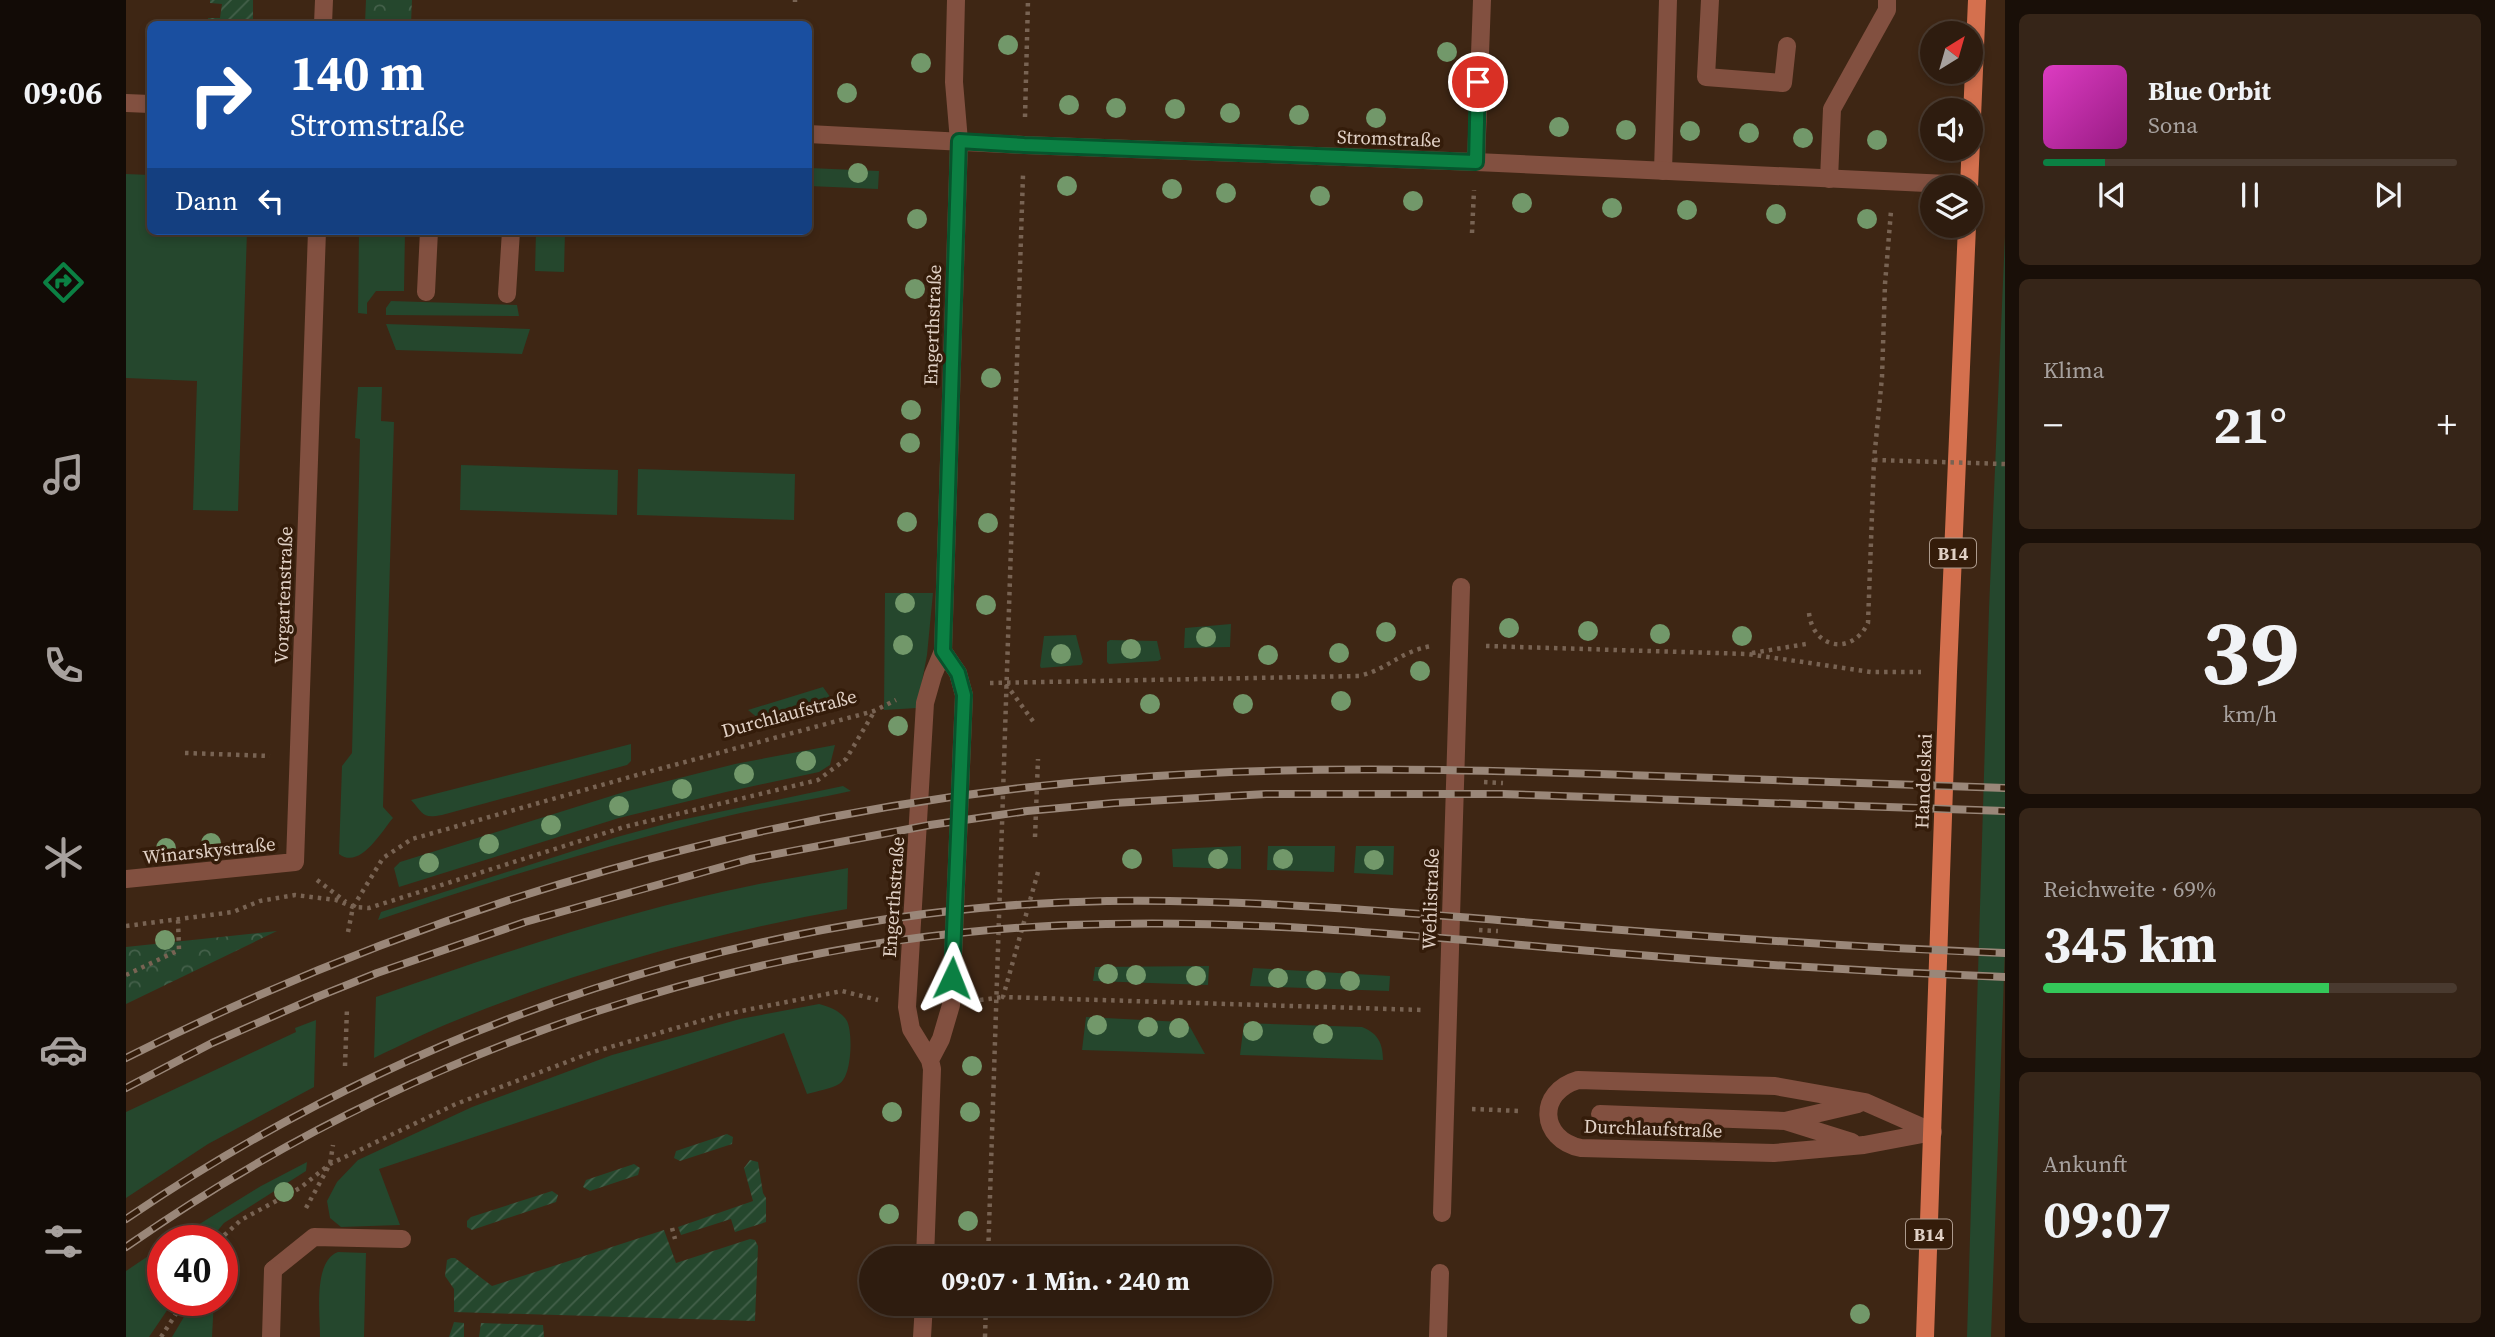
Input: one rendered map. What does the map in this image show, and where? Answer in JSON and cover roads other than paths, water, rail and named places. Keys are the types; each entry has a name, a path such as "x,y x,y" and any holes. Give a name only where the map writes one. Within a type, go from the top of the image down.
{"main road":[{"path":"1970,175 1978,0"},
{"name":"Handelskai","path":"1925,1337 1948,672 1966,238"}],"street":[{"path":"323,21 324,0"},
{"name":"Engerthstraße","path":"925,1246 932,1069 930,1060 911,1029 906,1007 925,702 943,651 959,141 954,82 956,0"},
{"path":"1476,162 1482,0"},
{"path":"1663,171 1668,0"},
{"path":"1710,0 1706,77 1783,83 1787,47"},
{"path":"1829,179 1832,109 1887,10 1887,0"},
{"path":"126,103 147,103"},
{"name":"Stromstraße","path":"812,134 1920,183"},
{"name":"Vorgartenstraße","path":"295,862 317,235"},
{"path":"426,292 429,235"},
{"path":"507,294 511,235"},
{"name":"Wehlistraße","path":"1442,1213 1461,587"},
{"name":"Engerthstraße","path":"930,1060 941,1039 951,1005 964,695 958,673 943,651"},
{"name":"Winarskystraße","path":"126,879 295,862"},
{"name":"Durchlaufstraße","path":"1865,1102 1774,1086 1578,1080 1555,1093 1548,1112 1549,1122 1560,1139 1567,1145 1581,1148 1774,1153 1864,1145 1933,1132"},
{"path":"1785,1121 1865,1102 1933,1132"},
{"path":"1600,1114 1785,1121 1864,1145"},
{"path":"271,1337 273,1270 314,1237 402,1239"},
{"path":"1438,1337 1440,1273"},
{"path":"922,1337 923,1316"}],"railway":[{"path":"126,1058 243,1003 362,953 484,908 607,870 733,838 860,812 988,792 1116,779 1308,770 1564,773 2005,788"},
{"path":"126,1088 212,1043 317,997 377,973 525,922 750,859 930,825 1027,811 1266,794 1503,794 2005,811"},
{"path":"126,1219 237,1149 352,1087 471,1034 594,989 719,953 847,926 976,908 1107,901 1254,903 1815,944 2005,953"},
{"path":"126,1247 236,1176 351,1113 470,1058 592,1013 718,976 846,949 975,931 1106,924 1233,925 1360,932 1761,964 2005,977"}]}
